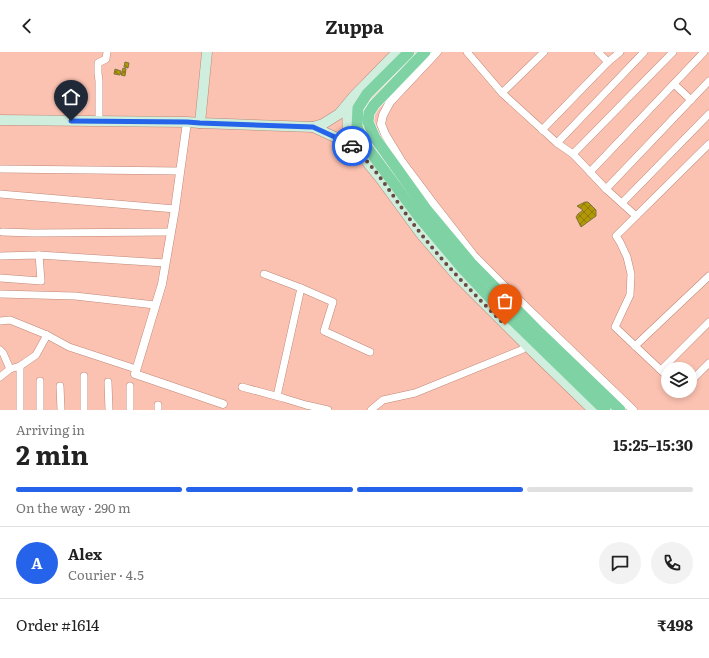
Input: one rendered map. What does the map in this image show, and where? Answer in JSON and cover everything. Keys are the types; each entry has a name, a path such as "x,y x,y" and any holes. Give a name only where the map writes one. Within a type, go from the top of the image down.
{"highway":[{"path":"409,52 367,94 358,108 357,127 366,146 419,217 463,269 492,300 605,410"},
{"path":"425,52 405,79 374,105 369,113 368,122 375,138 390,161 426,208 471,263 540,333 620,410"},
{"path":"390,161 402,162"}],"main road":[{"path":"200,123 207,52"},
{"path":"0,120 187,122 313,127 323,124 338,114 397,52"},
{"path":"354,96 349,109 347,121 350,137 358,151 421,234 456,276 593,410"},
{"path":"313,127 350,144 358,151"}],"street":[{"path":"99,121 98,64 106,59 107,52"},
{"path":"437,52 405,79 390,102 383,115 381,124 385,134 402,162 474,256 633,410"},
{"path":"467,52 502,93 542,130 572,154 636,216"},
{"path":"502,93 544,52"},
{"path":"598,52 608,62"},
{"path":"542,130 608,62 620,52"},
{"path":"557,143 644,52"},
{"path":"572,154 673,52"},
{"path":"590,172 704,52"},
{"path":"606,188 709,81"},
{"path":"674,84 691,100"},
{"path":"622,203 709,114"},
{"path":"187,122 175,209 162,284 135,374 223,407"},
{"path":"661,370 615,327 630,295 631,274 627,257 616,236 709,144"},
{"path":"0,169 180,170"},
{"path":"0,194 175,209"},
{"path":"2,232 170,232"},
{"path":"0,256 39,255 165,263"},
{"path":"0,278 41,281 39,255"},
{"path":"264,274 333,302 324,331 370,352"},
{"path":"635,346 709,276"},
{"path":"277,396 301,288"},
{"path":"0,294 75,296 155,305"},
{"path":"0,321 10,320 47,335 69,348 136,369"},
{"path":"669,362 709,322"},
{"path":"0,377 10,369 20,366 36,355 47,335"},
{"path":"371,410 383,400 415,393 521,350 527,346"},
{"path":"0,350 3,353 10,369"},
{"path":"697,375 709,363"},
{"path":"20,366 20,410"},
{"path":"84,376 84,410"},
{"path":"40,381 40,410"},
{"path":"108,382 109,410"},
{"path":"60,386 61,410"},
{"path":"130,386 130,410"},
{"path":"242,387 328,410"}],"building":[{"path":"125,62 129,63 128,68 124,67"},
{"path":"123,68 126,69 125,76 121,75"},
{"path":"115,69 121,71 120,75 114,74"},
{"path":"588,202 596,210 596,216 581,227 576,217 583,210 577,206"}],"way so far":[{"path":"352,146 358,151 380,178 437,254 456,276 505,325"}],"route":[{"path":"71,121 187,122 313,127 352,146"}]}
